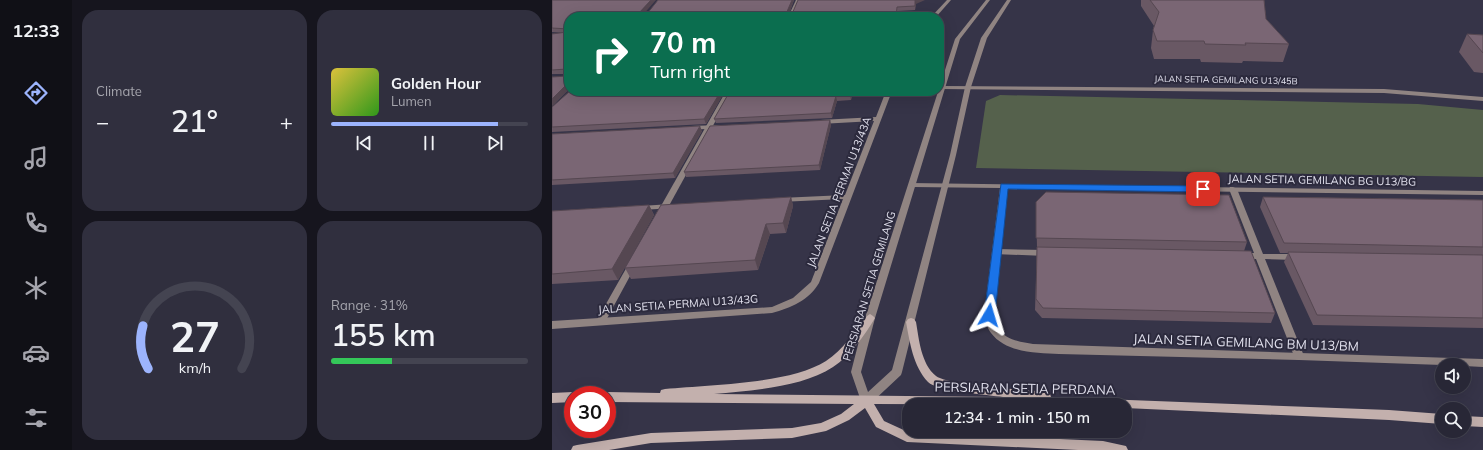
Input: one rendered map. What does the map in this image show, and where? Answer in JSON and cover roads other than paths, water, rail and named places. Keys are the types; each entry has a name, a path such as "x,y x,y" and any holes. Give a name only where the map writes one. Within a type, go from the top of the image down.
{"main road":[{"path":"629,397 799,378 829,364 849,346 870,318"},
{"path":"911,322 916,350 923,367 933,380 958,387 1052,398"},
{"path":"552,398 564,397"},
{"name":"PERSIARAN SETIA PERDANA","path":"616,397 902,401"},
{"path":"577,450 651,438 792,433 822,428 845,417 866,401 880,424 907,437 1103,446 1122,450"},
{"name":"PERSIARAN SETIA PERDANA","path":"1132,404 1389,415 1435,418"},
{"path":"1471,421 1483,422"}],"street":[{"path":"792,12 798,0"},
{"path":"938,12 949,0"},
{"name":"PERSIARAN SETIA GEMILANG","path":"944,85 958,39 988,0"},
{"path":"866,401 897,372 945,186 968,87 984,38 1010,0"},
{"name":"JALAN SETIA GEMILANG U13/45B","path":"944,88 1384,91 1483,99"},
{"path":"657,220 725,96"},
{"name":"JALAN SETIA PERMAI U13/43A","path":"803,297 815,283 887,96"},
{"name":"PERSIARAN SETIA GEMILANG","path":"866,401 856,372 870,318 941,96"},
{"path":"809,123 879,119"},
{"path":"685,129 724,127"},
{"name":"JALAN SETIA GEMILANG BG U13/BG","path":"913,185 1483,193"},
{"path":"1004,186 997,252 1053,253"},
{"path":"1234,189 1299,356"},
{"path":"771,201 848,197"},
{"path":"634,208 679,206"},
{"name":"JALAN SETIA GEMILANG BM U13/BM","path":"997,252 989,315 994,330 1009,342 1028,348 1299,356 1483,364"},
{"path":"1236,256 1308,258"},
{"path":"601,321 634,260"},
{"name":"JALAN SETIA PERMAI U13/43G","path":"552,324 772,310 803,297"}]}
